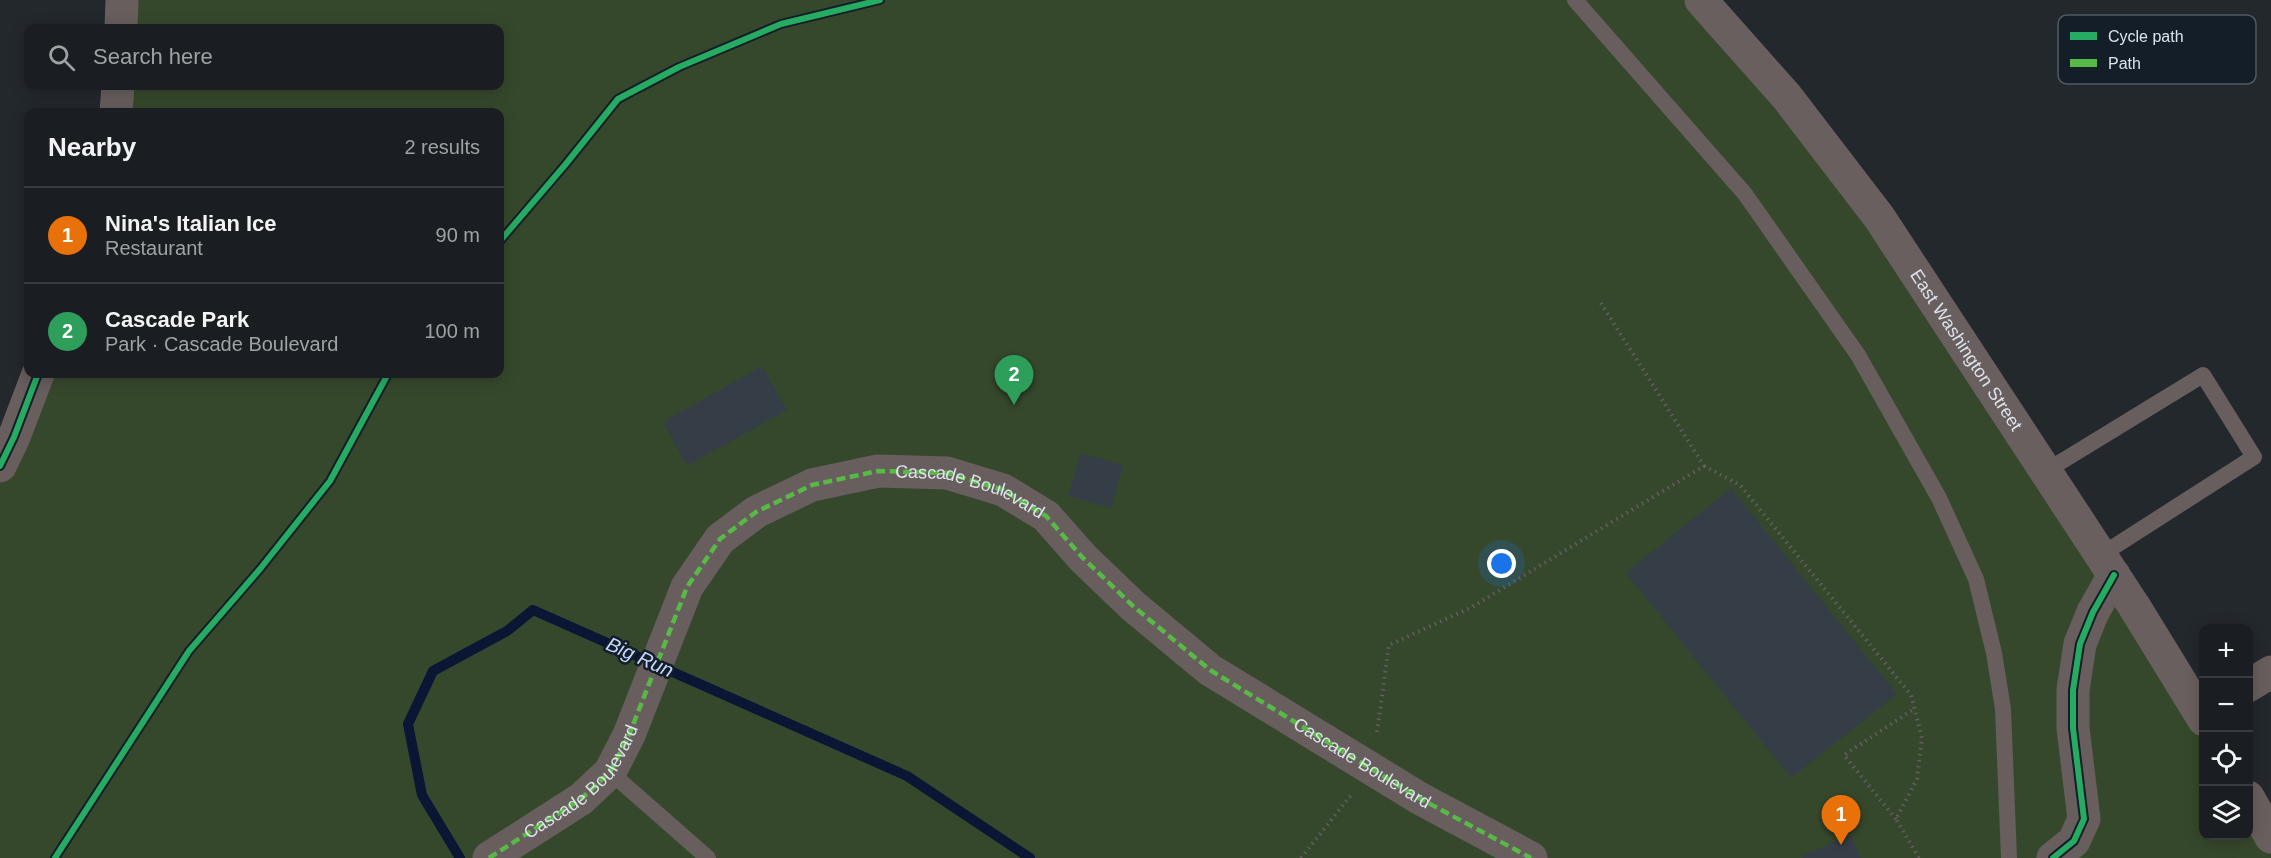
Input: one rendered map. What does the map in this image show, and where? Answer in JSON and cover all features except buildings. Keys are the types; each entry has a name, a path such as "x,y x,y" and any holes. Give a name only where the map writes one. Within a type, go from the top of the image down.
{"main road":[{"name":"East Washington Street","path":"1701,0 1787,97 1879,217 2107,565 2199,711"},
{"path":"2253,806 2271,837"}],"street":[{"path":"121,24 122,0"},
{"path":"116,108 118,90"},
{"path":"0,466 14,437 36,378"},
{"name":"Cascade Boulevard","path":"489,858 580,799 610,772 629,735 687,587 720,538 756,512 812,485 878,471 947,473 1003,490 1046,516 1083,558 1133,606 1210,670 1419,798 1531,858"},
{"path":"2053,858 2074,841 2084,819 2073,728 2073,690 2080,644 2093,612 2107,565"},
{"path":"2253,683 2271,672"}],"lane":[{"path":"1575,0 1745,194 1858,355 1940,498 1976,579 1994,653 2003,708 2009,858"},
{"path":"2046,471 2203,375 2254,456 2107,565"},
{"path":"610,772 708,858"}],"path":[{"path":"1599,300 1704,466 1740,485 1911,695 1922,738 1917,780 1896,819"},
{"path":"1301,858 1372,768 1389,645 1473,607 1704,466"},
{"path":"1914,708 1844,755 1896,819 1919,858"}],"green space":[{"path":"122,0 1701,0 1787,97 2199,713 2199,840 2253,840 2253,804 2271,837 2271,858 0,858 0,466 36,378 504,378 504,108 116,108 118,90 504,90 504,24 121,24"}],"waterway":[{"name":"Big Run","path":"460,858 422,795 408,724 433,671 507,631 533,610 907,776 1030,858"}],"marked path":[{"path":"489,858 581,799 610,772 629,735 687,587 720,539 756,512 812,485 878,471 947,473 1003,490 1046,516 1083,558 1133,606 1210,670 1419,798 1531,858"}],"cycle path":[{"path":"504,236 618,99 679,67 781,24 880,0"},
{"path":"0,466 14,437 36,378"},
{"path":"55,858 189,651 260,569 330,481 386,378"},
{"path":"2053,858 2074,841 2084,819 2073,728 2073,690 2080,644 2093,612 2114,575"}],"place":[{"name":"Cascade Park","path":"1014,405"},
{"name":"Nina's Italian Ice","path":"1841,845"}]}
